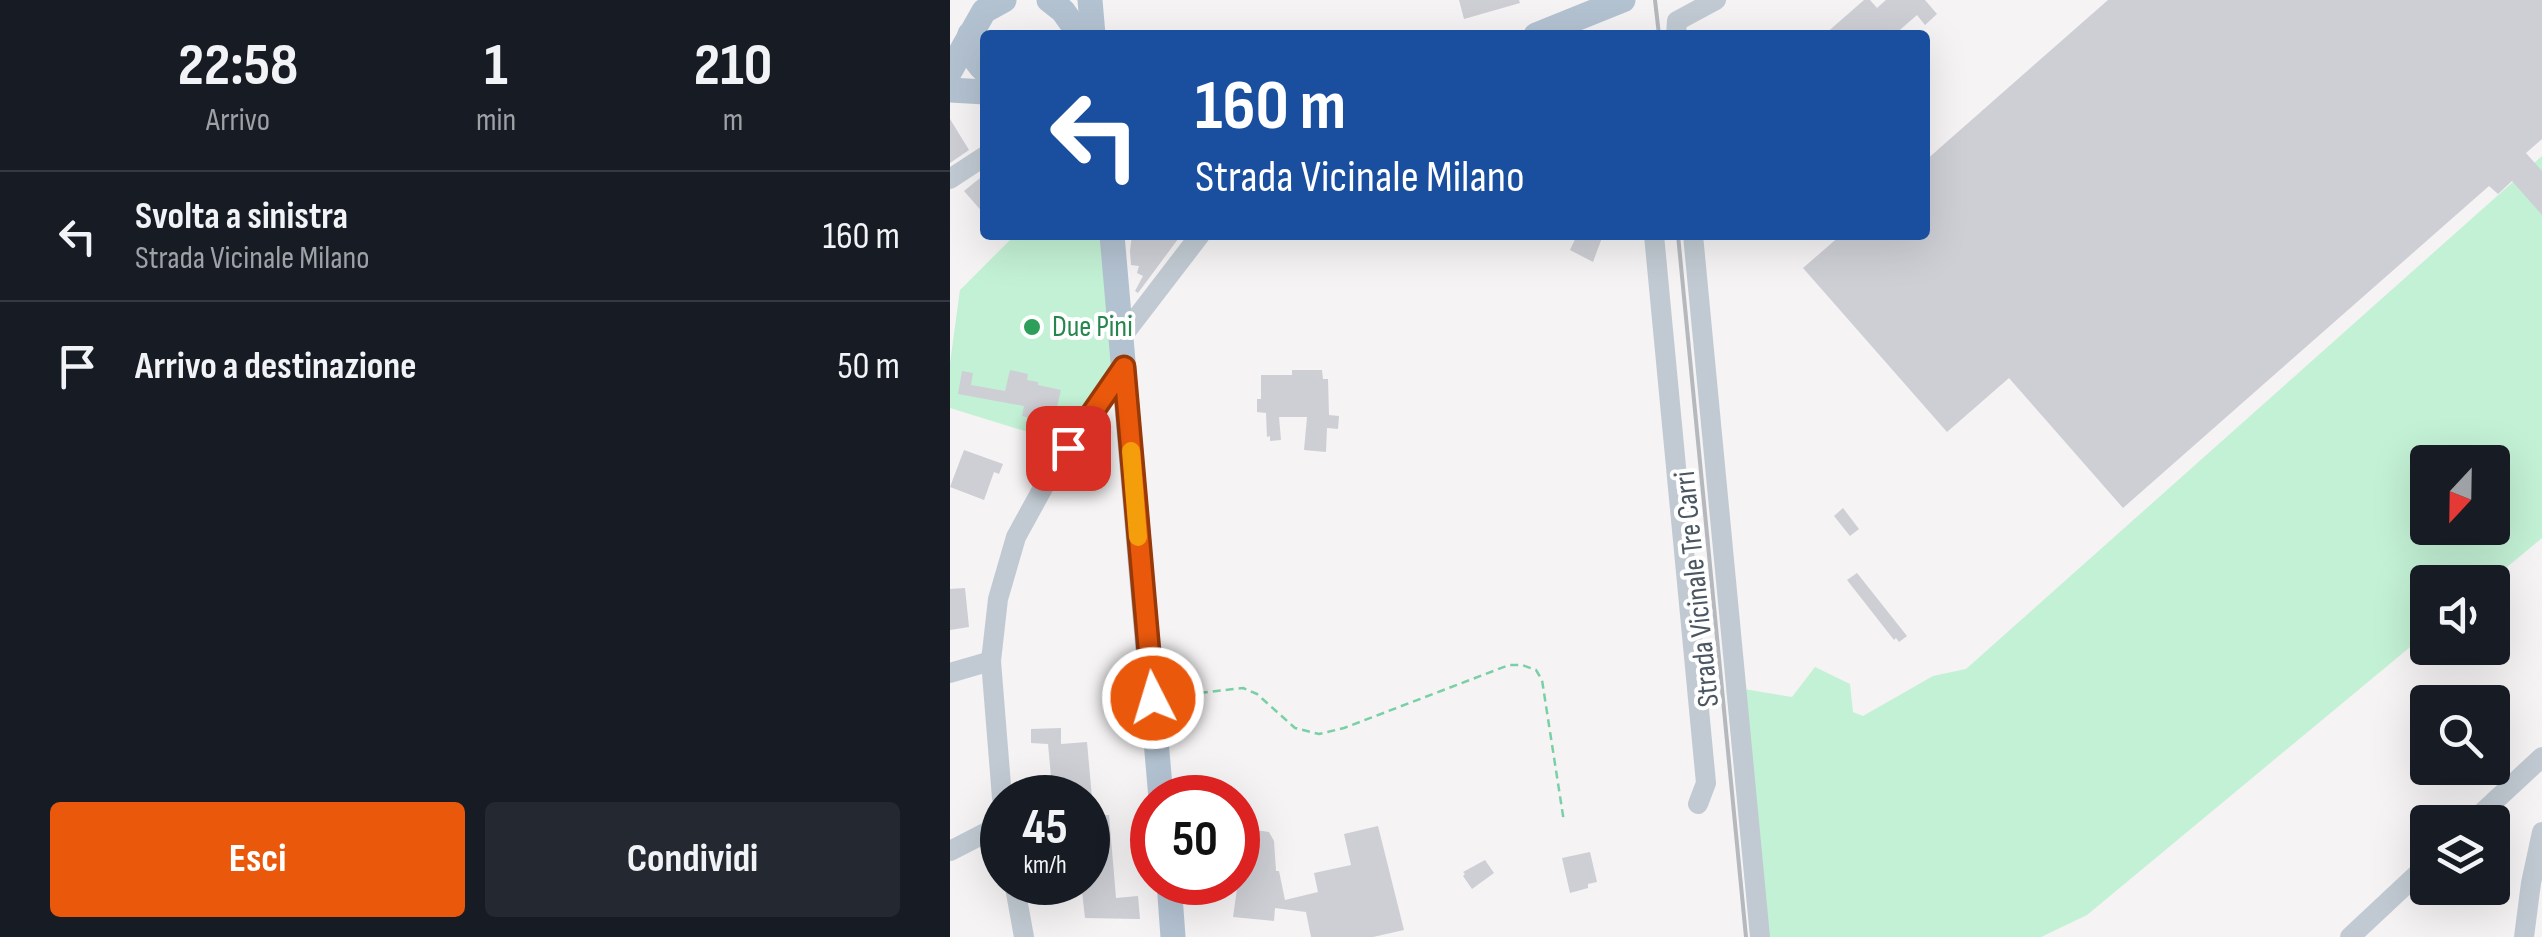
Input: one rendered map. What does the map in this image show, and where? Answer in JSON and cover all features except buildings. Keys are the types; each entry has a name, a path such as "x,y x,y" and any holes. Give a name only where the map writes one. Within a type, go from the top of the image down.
{"main road":[{"path":"980,85 950,81 960,33 986,0"},
{"path":"960,33 984,11 1004,0"},
{"path":"1049,0 1076,30"},
{"path":"1090,0 1093,30"},
{"path":"1549,30 1624,0"},
{"path":"960,33 980,65"},
{"path":"1112,240 1159,775"},
{"path":"1171,905 1174,937"}],"street":[{"path":"1676,30 1677,21 1716,0"},
{"path":"950,179 980,159"},
{"path":"1121,338 1196,240"},
{"path":"1654,240 1706,783 1698,804"},
{"name":"Strada Vicinale Tre Carri","path":"1693,240 1760,937"},
{"path":"1000,775 990,662 998,599 1016,536 1050,475 1124,367"},
{"path":"950,673 990,662"},
{"path":"2490,805 2542,757"},
{"path":"2524,937 2542,832"},
{"path":"950,850 980,835"},
{"path":"2350,937 2410,881"},
{"path":"1018,905 1024,937"}],"path":[{"path":"1153,698 1243,688 1257,694 1295,728 1319,734 1509,666 1522,665 1536,670 1542,680 1564,822"}],"green space":[{"path":"2542,156 2542,538 2509,565 2410,565 2410,647 2087,915 2041,937 1751,937 1726,686 1792,697 1815,667 1850,684 1853,712 1863,716 1933,676 1966,669"},
{"name":"Due Pini","path":"1010,240 1101,240 1112,368 1064,443 950,408 950,363 960,290"}],"railway":[{"path":"1655,0 1658,30"},
{"path":"1678,240 1746,937"}],"slow traffic":[{"path":"1131,451 1138,537"}],"place":[{"name":"Due Pini","path":"1032,327"}],"route":[{"path":"1068,448 1124,367 1153,698"}]}
